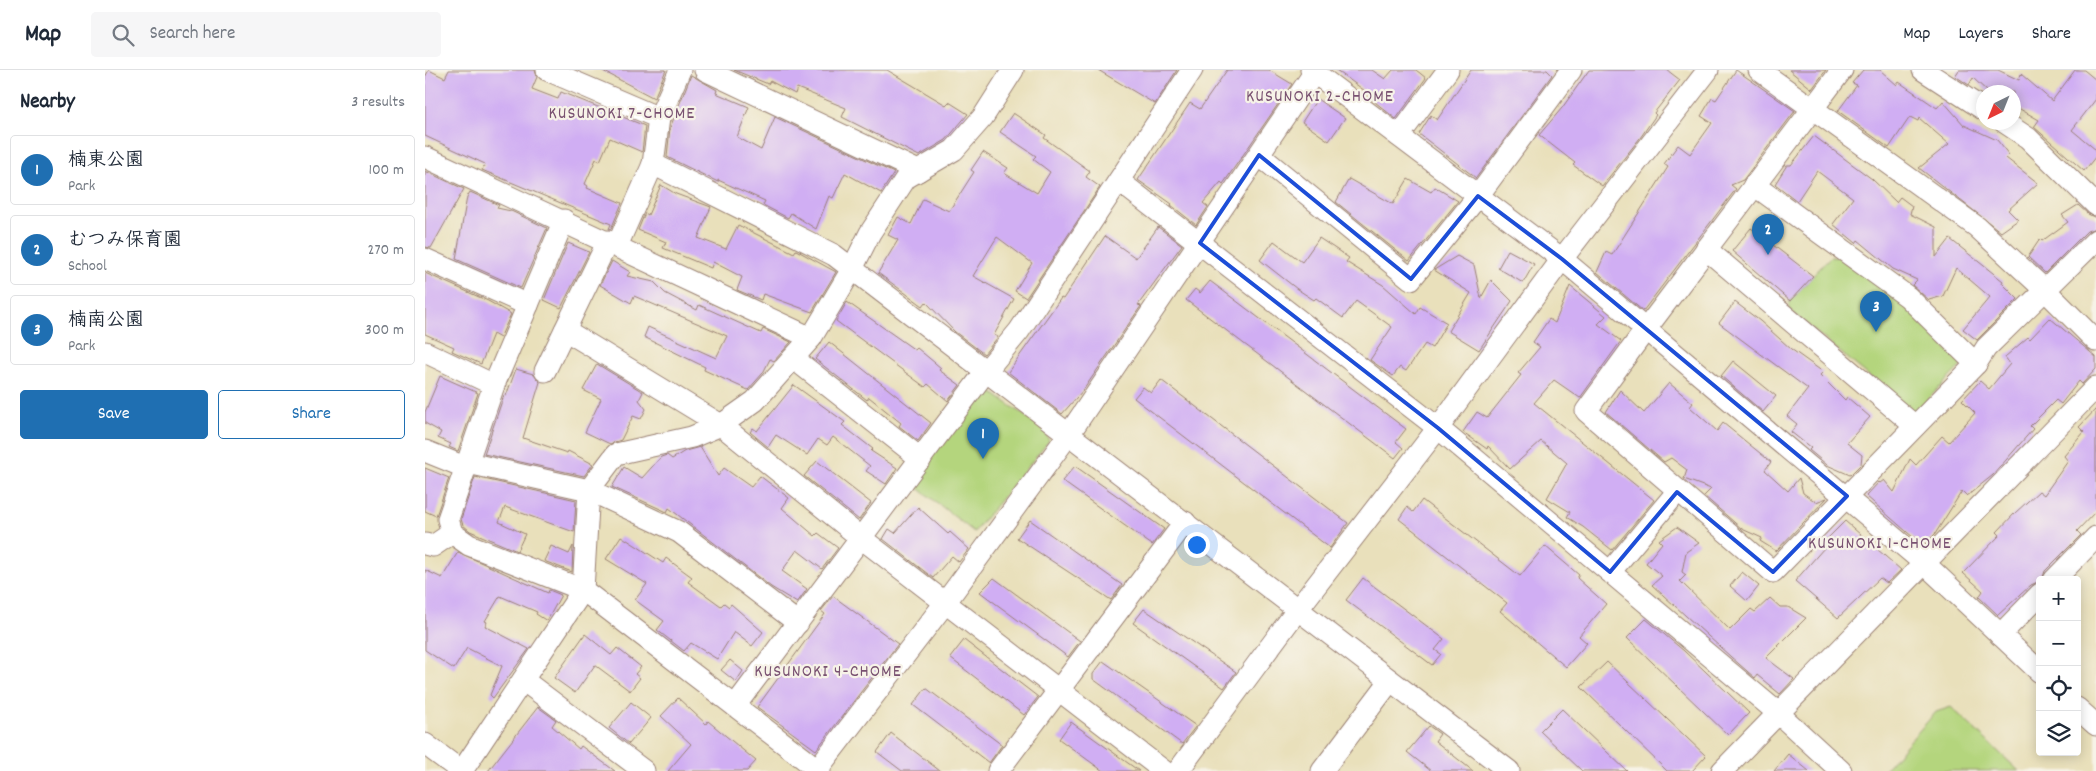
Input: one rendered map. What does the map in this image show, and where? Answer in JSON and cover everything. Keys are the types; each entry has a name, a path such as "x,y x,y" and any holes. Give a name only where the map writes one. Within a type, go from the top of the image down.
{"street":[{"path":"547,70 659,118"},
{"path":"545,371 653,164 659,118 680,70"},
{"path":"705,70 918,171"},
{"path":"425,744 461,771 583,590 589,490 616,454 691,437 721,425 755,401 811,338 851,270 870,233 906,178 954,150 983,117 1013,70"},
{"path":"735,706 986,371 1019,331 1192,70"},
{"path":"1399,136 1448,70"},
{"path":"1259,155 1411,279 1478,196 1571,70"},
{"path":"1178,771 1298,609 1438,428 1562,259 1708,70"},
{"path":"1759,70 1977,227 2047,291 2096,341"},
{"path":"1842,70 1646,329 1586,412 1677,492 1773,572 1975,364 1986,348 2047,291 2096,240"},
{"path":"1923,70 1976,104"},
{"path":"564,220 495,385 448,519 452,533 469,545 583,590 818,770 945,603 1069,434 1200,243 1314,71 1562,259 1847,496 1924,563 2036,668"},
{"path":"2016,130 2028,138 2096,205"},
{"path":"425,157 564,220 811,338"},
{"path":"653,164 834,255 851,270 1185,522 1509,771"},
{"path":"1119,181 1438,428 1778,713 1841,771"},
{"path":"1754,185 1908,297 1975,364"},
{"path":"1706,249 1915,426"},
{"path":"425,259 528,305"},
{"path":"565,330 721,425 861,538 1163,771"},
{"path":"425,352 495,385"},
{"path":"793,358 921,459"},
{"path":"1722,771 2096,387"},
{"path":"425,451 467,466 589,490 679,532 798,623"},
{"path":"1610,572 1677,492"},
{"path":"997,771 1185,522"},
{"path":"425,544 433,546 452,533"},
{"path":"2058,576 2096,537"},
{"path":"2000,635 2036,598"},
{"path":"523,680 644,771"},
{"path":"1330,768 1390,681"},
{"path":"2080,711 2096,726"}],"highlighted area":[{"path":"1259,155 1411,279 1478,196 1562,259 1847,496 1773,572 1677,492 1610,572 1438,428 1200,243"}],"green space":[{"path":"1830,257 1838,257 1902,301 1962,365 1914,413 1789,310 1790,301"},
{"path":"987,389 1045,430 1049,441 974,532 917,487 917,471 979,391"},
{"path":"1951,707 2019,771 1883,771 1936,712"}],"building":[{"path":"429,70 445,78 449,70 535,70 537,77 532,89 558,99 561,92 645,126 642,152 610,138 600,161 596,159 585,184 588,186 587,188 622,203 611,229 609,229 611,224 482,170 485,164 425,136 425,77"},
{"path":"601,70 666,70 654,98"},
{"path":"734,70 887,70 946,105 949,102 968,114 946,140 919,156 842,117 846,108 797,88 795,94 770,81 768,84"},
{"path":"1098,70 1177,70 1155,104"},
{"path":"1227,70 1269,70 1292,84 1223,184 1221,182 1203,203 1208,207 1196,225 1172,204 1138,180 1190,103 1200,109"},
{"path":"1336,70 1372,70 1385,79 1393,70 1416,70 1426,78 1396,119 1370,98 1372,96"},
{"path":"1471,70 1547,70 1552,75 1476,178 1419,134 1431,115 1437,120"},
{"path":"1589,70 1667,70 1680,80 1654,113 1656,115 1640,138 1602,186 1573,165 1575,163 1539,135 1562,108"},
{"path":"1736,70 1795,111 1743,180 1731,185 1736,189 1643,311 1597,272 1606,252 1612,255 1668,167 1664,164 1678,145 1690,154 1712,123 1701,116 1712,98 1716,100"},
{"path":"1789,70 1826,70 1812,89"},
{"path":"1863,70 1880,70 1897,85 1899,82 1937,108 1943,101 1964,125 1997,140 2009,155 2006,158 2038,183 2008,210 2018,220 2001,232 1919,168 1949,144 1919,118 1918,121 1910,117 1889,148 1838,111 1857,85 1852,83"},
{"path":"1959,70 1998,70 2019,80 2021,74 2052,101 2075,70 2084,70 2096,80 2096,99 2072,130 2096,150 2096,156 2084,171 2034,127 2039,120 2021,110 2021,85 1980,85 1973,78 1969,85 1955,76"},
{"path":"691,75 717,90 716,93 749,107 737,137 761,150 775,117 894,173 881,193 845,173 833,198 829,196 816,229 791,213 788,218 763,205 765,201 718,180 718,182 667,157 670,128"},
{"path":"1317,99 1345,118 1329,141 1302,122"},
{"path":"1013,113 1046,135 1044,138 1090,171 1086,177 1100,187 1026,298 1015,291 1032,263 997,237 973,276 1014,299 994,335 998,337 984,354 955,332 926,302 923,306 878,273 898,240 888,235 898,217 911,224 923,199 949,211 974,172 971,170 983,152 1008,168 1004,173 1037,193 1050,172 1033,159 1036,156 1000,132"},
{"path":"1814,136 1872,179 1896,202 1900,197 1912,206 1910,214 1936,227 1936,257 1950,239 2003,281 2002,283 2018,299 1977,340 1963,329 1990,297 1956,268 1943,296 1929,300 1912,285 1917,280 1893,269 1858,240 1856,243 1833,224 1853,198 1817,171 1797,201 1775,184 1787,165 1791,165"},
{"path":"425,171 464,189 431,248 425,247"},
{"path":"1349,179 1393,204 1408,179 1431,192 1435,187 1458,201 1409,261 1336,202"},
{"path":"661,185 676,194 711,207 698,238 726,249 738,225 794,253 796,250 836,272 812,312 763,294 761,300 737,290 742,277 713,262 711,268 663,248 666,242 638,230 645,213 648,215"},
{"path":"470,192 499,205 497,208 511,211 547,228 521,288 456,259 467,197"},
{"path":"2078,205 2096,218 2096,228 2087,231 2045,273 2028,257 2040,239 2042,241 2068,222 2062,215"},
{"path":"1158,227 1182,245 1138,305 1141,306 1084,389 1062,414 1008,372 1061,298 1063,299 1105,236 1136,258"},
{"path":"1751,228 1813,276 1790,301 1732,251"},
{"path":"1319,238 1349,258 1346,262 1383,285 1416,314 1420,307 1447,323 1432,348 1425,344 1406,371 1400,367 1393,376 1370,360 1392,327 1356,301 1343,318 1316,298 1314,300 1297,289 1260,260 1274,241 1302,262"},
{"path":"568,243 589,252 561,308 544,300"},
{"path":"1508,250 1534,264 1523,283 1498,268"},
{"path":"1457,256 1474,265 1481,298 1491,280 1512,301 1479,350 1448,331 1471,293 1434,270"},
{"path":"612,261 630,272 627,276 654,282 665,293 697,310 699,305 761,333 763,329 791,342 774,361 770,359 763,373 748,390 704,370 705,367 644,337 648,327 716,358 727,336 634,296 631,303 600,285"},
{"path":"425,273 488,301 511,314 500,338 493,334 481,364 452,351 454,347 425,334"},
{"path":"1210,281 1406,429 1396,442 1403,448 1395,458 1186,300 1195,289 1200,293"},
{"path":"1570,286 1606,316 1598,324 1621,341 1580,398 1554,380 1534,403 1654,500 1612,550 1567,517 1570,512 1547,498 1567,463 1541,441 1510,469 1488,446 1487,449 1463,432 1477,412 1487,418 1521,375 1518,373 1540,347 1533,342 1549,319 1555,323"},
{"path":"847,302 915,350 917,348 941,368 939,370 960,385 948,401 928,384 925,387 836,321"},
{"path":"1735,302 1760,321 1791,349 1823,372 1820,375 1845,400 1847,397 1870,417 1847,443 1862,455 1861,464 1850,475 1827,465 1809,450 1811,448 1791,432 1797,424 1787,416 1808,389 1719,323"},
{"path":"2050,318 2096,357 2096,369 2082,384 2079,381 2061,404 2056,400 2030,426 2033,429 1993,475 1967,496 1962,491 1935,534 1923,546 1866,496 1879,482 1884,480 1894,492 1910,459 1916,465 1942,436 1949,442 1975,413 1962,400 1980,381 1989,389 2010,364 2005,357 2028,337 2030,339"},
{"path":"829,342 931,423 918,441 899,426 901,423 869,397 867,400 815,359"},
{"path":"1733,361 1776,396 1763,412 1721,376"},
{"path":"597,364 643,392 639,400 646,409 641,419 633,416 621,440 610,444 585,432 601,399 583,390"},
{"path":"516,369 533,374 540,382 523,438 567,453 568,451 593,464 584,476 484,454 504,395 506,396"},
{"path":"440,376 478,393 458,451 449,447 451,444 438,438 441,432 425,423 425,412"},
{"path":"1161,380 1348,523 1330,548 1134,398 1143,387 1151,393"},
{"path":"1669,383 1693,403 1690,407 1717,431 1723,423 1771,462 1765,470 1788,491 1799,478 1803,493 1816,502 1827,498 1776,551 1760,541 1762,538 1742,529 1704,496 1711,489 1684,479 1687,470 1671,458 1664,462 1606,412 1620,390 1644,413"},
{"path":"794,385 845,422 842,425 873,449 871,451 897,468 886,484 866,471 870,466 833,437 827,445 818,439 807,455 776,435 768,447 750,432 753,428 757,431"},
{"path":"2096,409 2096,511 2077,531 2081,535 2045,571 2043,576 2036,576 2036,583 2031,585 1998,615 1979,597 1983,591 1963,573 2000,535 1997,532 2015,513 2039,491 2044,495 2068,461 2064,456 2084,432 2079,427"},
{"path":"700,447 718,476 724,468 751,487 760,476 789,498 782,508 815,536 818,533 838,548 822,569 797,550 782,571 807,589 797,603 771,587 669,508 667,512 612,487 624,467 642,478 661,457 667,455 672,459 685,451"},
{"path":"817,461 871,503 859,520 804,476"},
{"path":"1075,466 1164,529 1152,545 1062,481"},
{"path":"425,468 449,478 436,516 425,511"},
{"path":"475,477 576,500 574,532 505,507 499,522 525,534 517,551 470,531 463,525 461,519"},
{"path":"1422,500 1520,576 1545,546 1579,575 1577,578 1606,604 1579,636 1587,643 1566,667 1500,611 1507,603 1399,519 1407,507 1413,512"},
{"path":"918,507 948,534 950,532 969,549 959,562 952,556 933,578 883,539 889,529 895,533"},
{"path":"1030,520 1122,585 1111,600 1017,538"},
{"path":"1845,521 1901,570 1887,583 1880,578 1838,618 1795,581 1824,548 1821,545"},
{"path":"1677,527 1699,543 1686,552 1682,572 1686,575 1680,581 1730,630 1751,609 1755,612 1770,598 1780,607 1788,607 1806,618 1766,658 1794,679 1780,694 1757,675 1755,678 1652,585 1662,576 1646,563 1662,543 1659,540"},
{"path":"621,536 663,563 666,558 692,577 688,582 721,606 724,603 729,607 731,604 763,632 752,646 734,632 717,659 691,643 684,651 657,630 664,621 635,600 647,584 606,559"},
{"path":"551,546 569,554 573,546 572,572 544,561"},
{"path":"458,552 548,593 549,590 561,595 547,621 536,614 537,612 500,596 485,621 487,622 485,626 529,649 493,698 490,695 502,666 467,648 454,669 425,650 425,570 442,578"},
{"path":"1742,572 1759,586 1747,601 1730,586"},
{"path":"994,578 1080,641 1068,657 980,592"},
{"path":"1363,578 1444,639 1435,650 1441,654 1432,665 1346,600"},
{"path":"833,596 898,644 816,750 757,707 825,614 821,611"},
{"path":"1144,609 1236,672 1224,688 1133,623"},
{"path":"1646,619 1684,651 1749,713 1728,735 1627,638"},
{"path":"585,634 611,655 617,648 641,667 635,674 640,678 630,691 595,665 575,693 554,678"},
{"path":"964,640 1038,697 1024,715 950,658"},
{"path":"730,660 743,671 736,682 721,670"},
{"path":"1103,661 1196,726 1182,744 1093,679 1093,674"},
{"path":"1607,662 1706,756 1692,771 1667,771 1581,687"},
{"path":"926,688 1002,745 989,763 913,705"},
{"path":"678,698 706,724 708,721 756,761 747,771 668,771 691,744 661,716"},
{"path":"631,702 651,718 629,744 609,728"},
{"path":"538,707 556,720 552,726 579,749 581,746 615,771 488,771"},
{"path":"1562,709 1627,771 1582,771 1540,731"},
{"path":"1071,722 1139,771 1103,771 1059,739"},
{"path":"1429,726 1440,734 1435,741 1473,771 1431,771 1407,752"},
{"path":"891,733 940,771 902,771 877,752"},
{"path":"1788,754 1809,771 1774,771"}],"place":[{"name":"むつみ保育園","path":"1768,255"},
{"name":"楠南公園","path":"1876,332"},
{"name":"楠東公園","path":"983,459"}],"district":[{"name":"KUSUNOKI 2-CHOME","path":"1320,97"},
{"name":"KUSUNOKI 7-CHOME","path":"622,114"},
{"name":"KUSUNOKI 1-CHOME","path":"1880,544"},
{"name":"KUSUNOKI 4-CHOME","path":"828,672"}]}
